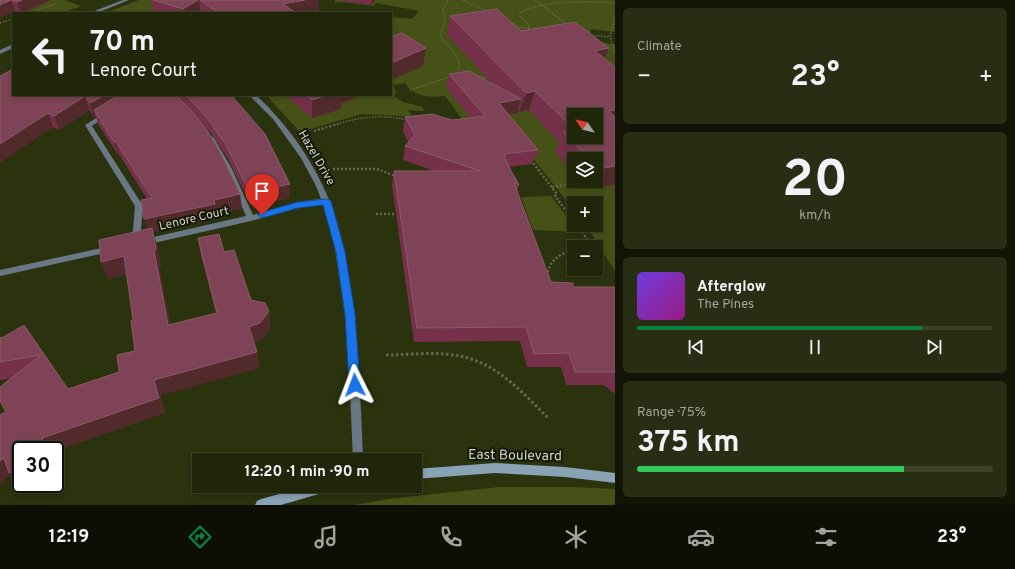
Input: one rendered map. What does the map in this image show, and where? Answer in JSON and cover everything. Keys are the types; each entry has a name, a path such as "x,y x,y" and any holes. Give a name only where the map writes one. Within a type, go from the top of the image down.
{"street":[{"path":"95,12 127,0"},
{"path":"0,52 12,46"},
{"name":"Hazel Drive","path":"253,96 289,135 312,172 327,201 340,252 350,314 358,453"},
{"name":"Lenore Court","path":"114,110 88,125 139,206 136,244 251,218 298,205 327,201"},
{"path":"205,131 230,169 251,218"},
{"path":"0,273 120,247"},
{"name":"East Boulevard","path":"422,473 495,468 564,472 615,478"},
{"path":"261,505 304,493"}],"path":[{"path":"410,90 458,75 460,62 440,36 445,21 443,9 448,0"},
{"path":"463,0 492,14"},
{"path":"536,0 573,29"},
{"path":"528,29 530,27 523,20 520,13 525,8 539,3 570,1 615,3"},
{"path":"36,12 43,7 56,4"},
{"path":"615,18 610,26 610,37 615,53"},
{"path":"0,23 12,19"},
{"path":"511,24 535,31"},
{"path":"520,30 528,29"},
{"path":"583,33 610,37"},
{"path":"475,77 490,78"},
{"path":"314,131 362,116 399,117 412,122"},
{"path":"527,156 557,194 554,196 567,212"},
{"path":"324,169 377,170 398,177"},
{"path":"552,187 567,184"},
{"path":"376,214 396,214"},
{"path":"548,278 547,269 552,260 567,252"},
{"path":"386,355 445,354 468,358 491,368 511,382 548,418"}],"green space":[{"path":"48,0 65,0 81,6 66,12 25,12"},
{"path":"139,0 295,0 169,12 108,12"},
{"path":"335,0 353,0 371,5 375,0 615,0 615,32 591,29 592,41 615,44 615,94 498,79 447,88 474,121 529,110 567,150 555,152 567,165 567,188 603,188 603,186 615,184 615,271 603,252 603,240 595,240 590,232 603,232 603,196 567,196 567,201 531,156 403,116 362,114 300,132 267,96 392,96 392,17 412,19 419,11 376,3 374,6 343,2 335,3","holes":["405,83 409,88 418,94 434,97 445,96 462,119 437,124 413,117 408,110 424,111 423,107 403,102 394,96 396,91 393,85"]},
{"path":"551,196 567,217 567,231 533,230 521,197"},
{"path":"499,487 573,487 615,489 615,505 354,505 388,499"}],"building":[{"path":"0,0 11,0 0,5"},
{"path":"153,0 198,0 183,9"},
{"path":"200,0 305,0 283,4 295,12 218,12"},
{"path":"497,9 521,31 575,22 609,48 595,51 615,67 615,110 609,111 615,117 615,166 603,168 603,152 582,152 575,144 603,144 603,108 567,108 567,122 535,91 526,93 450,16"},
{"path":"402,33 426,48 392,63 392,37"},
{"path":"12,70 12,96 85,96 54,116 48,113 0,144 0,76"},
{"path":"469,71 521,99 499,103 538,150 504,154 519,185 514,183 551,282 573,283 573,287 615,287 615,373 575,372 569,353 534,354 526,327 417,328 394,171 480,171 405,146 415,135 405,117 432,114 452,120 485,116 449,74"},
{"path":"85,96 103,96 90,103"},
{"path":"117,96 176,96 190,109 207,130 221,154 240,194 214,200 215,204 144,219 141,200 152,198 94,110"},
{"path":"187,96 232,96 265,134 290,184 250,193 226,145 208,119"},
{"path":"308,96 324,96 312,100"},
{"path":"152,228 156,249 154,250 168,325 217,313 198,238 219,234 224,252 234,250 251,300 265,303 269,311 260,323 249,327 257,352 154,380 159,398 42,438 43,441 12,441 12,471 9,473 4,458 0,461 0,415 6,412 0,401 0,387 41,355 0,362 0,337 2,338 24,325 68,389 119,372 117,355 135,351 131,321 133,320 124,256 101,262 99,240"}],"route":[{"path":"262,215 298,205 327,201 340,252 350,314 355,385"}]}
